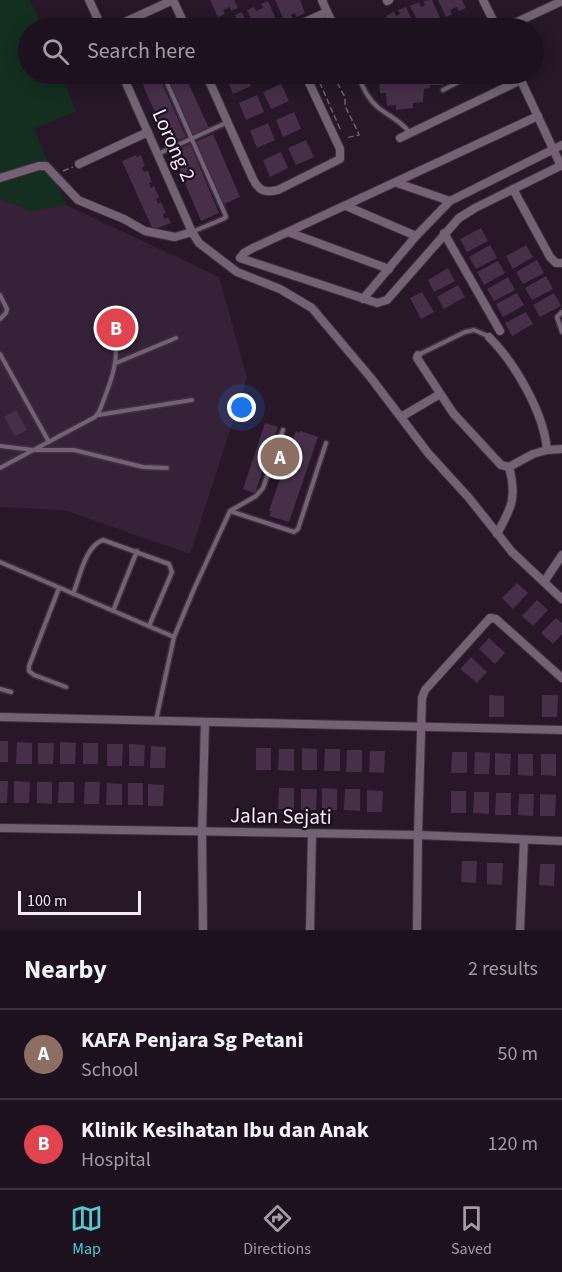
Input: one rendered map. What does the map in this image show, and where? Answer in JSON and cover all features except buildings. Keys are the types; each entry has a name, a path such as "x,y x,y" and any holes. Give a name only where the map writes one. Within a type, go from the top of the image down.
{"street":[{"path":"89,0 97,18"},
{"path":"137,17 173,0 181,18"},
{"path":"322,0 330,18"},
{"path":"483,0 492,18"},
{"path":"525,18 562,1"},
{"path":"314,18 327,12"},
{"name":"Lorong 2","path":"126,84 192,232 199,243 242,274 280,289 312,308 428,453 470,498 512,552 562,599"},
{"path":"211,84 252,179 263,192 278,190 340,159 340,149 310,84"},
{"path":"400,138 504,84"},
{"path":"523,84 562,165 466,213 444,233 387,300 378,303 363,299 240,258 253,248 538,116"},
{"path":"79,164 148,132"},
{"path":"363,299 416,236 450,201 562,145"},
{"path":"0,178 46,166 78,200 124,219 145,231 175,237 192,232"},
{"path":"397,183 450,201"},
{"path":"513,189 550,257 562,263"},
{"path":"346,206 416,236"},
{"path":"288,232 389,269"},
{"path":"444,233 500,331"},
{"path":"489,337 507,358 534,405 541,421 547,450"},
{"path":"418,355 417,358 453,413 504,467 509,467 526,457 547,450 562,449"},
{"path":"401,417 440,394"},
{"path":"497,534 514,497 509,467"},
{"path":"544,582 562,555"},
{"path":"417,930 421,727 422,698 425,690 490,618 496,619 562,678"},
{"path":"0,717 562,730"},
{"path":"203,930 202,832 205,722"},
{"name":"Jalan Sejati","path":"0,828 562,841"},
{"path":"310,930 312,834"},
{"path":"520,930 524,840"}],"lane":[{"path":"168,84 226,217 192,232"},
{"path":"361,84 375,104 398,119 410,133"},
{"path":"443,90 455,84"},
{"path":"158,154 228,122"},
{"path":"0,295 7,309 0,319"},
{"path":"562,312 557,317 562,332"},
{"path":"418,355 465,332 474,330 489,337"},
{"path":"0,468 92,420 97,415 116,363 117,343 114,332"},
{"path":"116,363 176,338"},
{"path":"0,354 50,442"},
{"path":"97,415 192,400"},
{"path":"156,720 174,637 230,510 260,493 284,430"},
{"path":"230,510 294,532 298,529 326,443"},
{"path":"0,446 34,450 74,450 143,467 167,468"},
{"path":"73,594 90,552 98,541 103,540 169,564 172,572 148,626"},
{"path":"113,610 136,551"},
{"path":"0,562 174,637"},
{"path":"59,588 28,666 29,671 34,675 66,687"},
{"path":"0,689 10,692"}],"path":[{"path":"320,84 344,137 357,137 358,132 345,106 345,97 338,84"},
{"path":"55,175 79,164"}],"shaded area":[{"path":"0,198 30,211 66,205 219,277 247,378 190,554 64,510 0,507"}],"green space":[{"path":"0,0 30,0 38,18 18,18 18,84 65,84 76,111 34,129 66,205 30,211 0,198"}],"place":[{"name":"Klinik Kesihatan Ibu dan Anak","path":"116,328"},
{"name":"KAFA Penjara Sg Petani","path":"280,457"}]}
